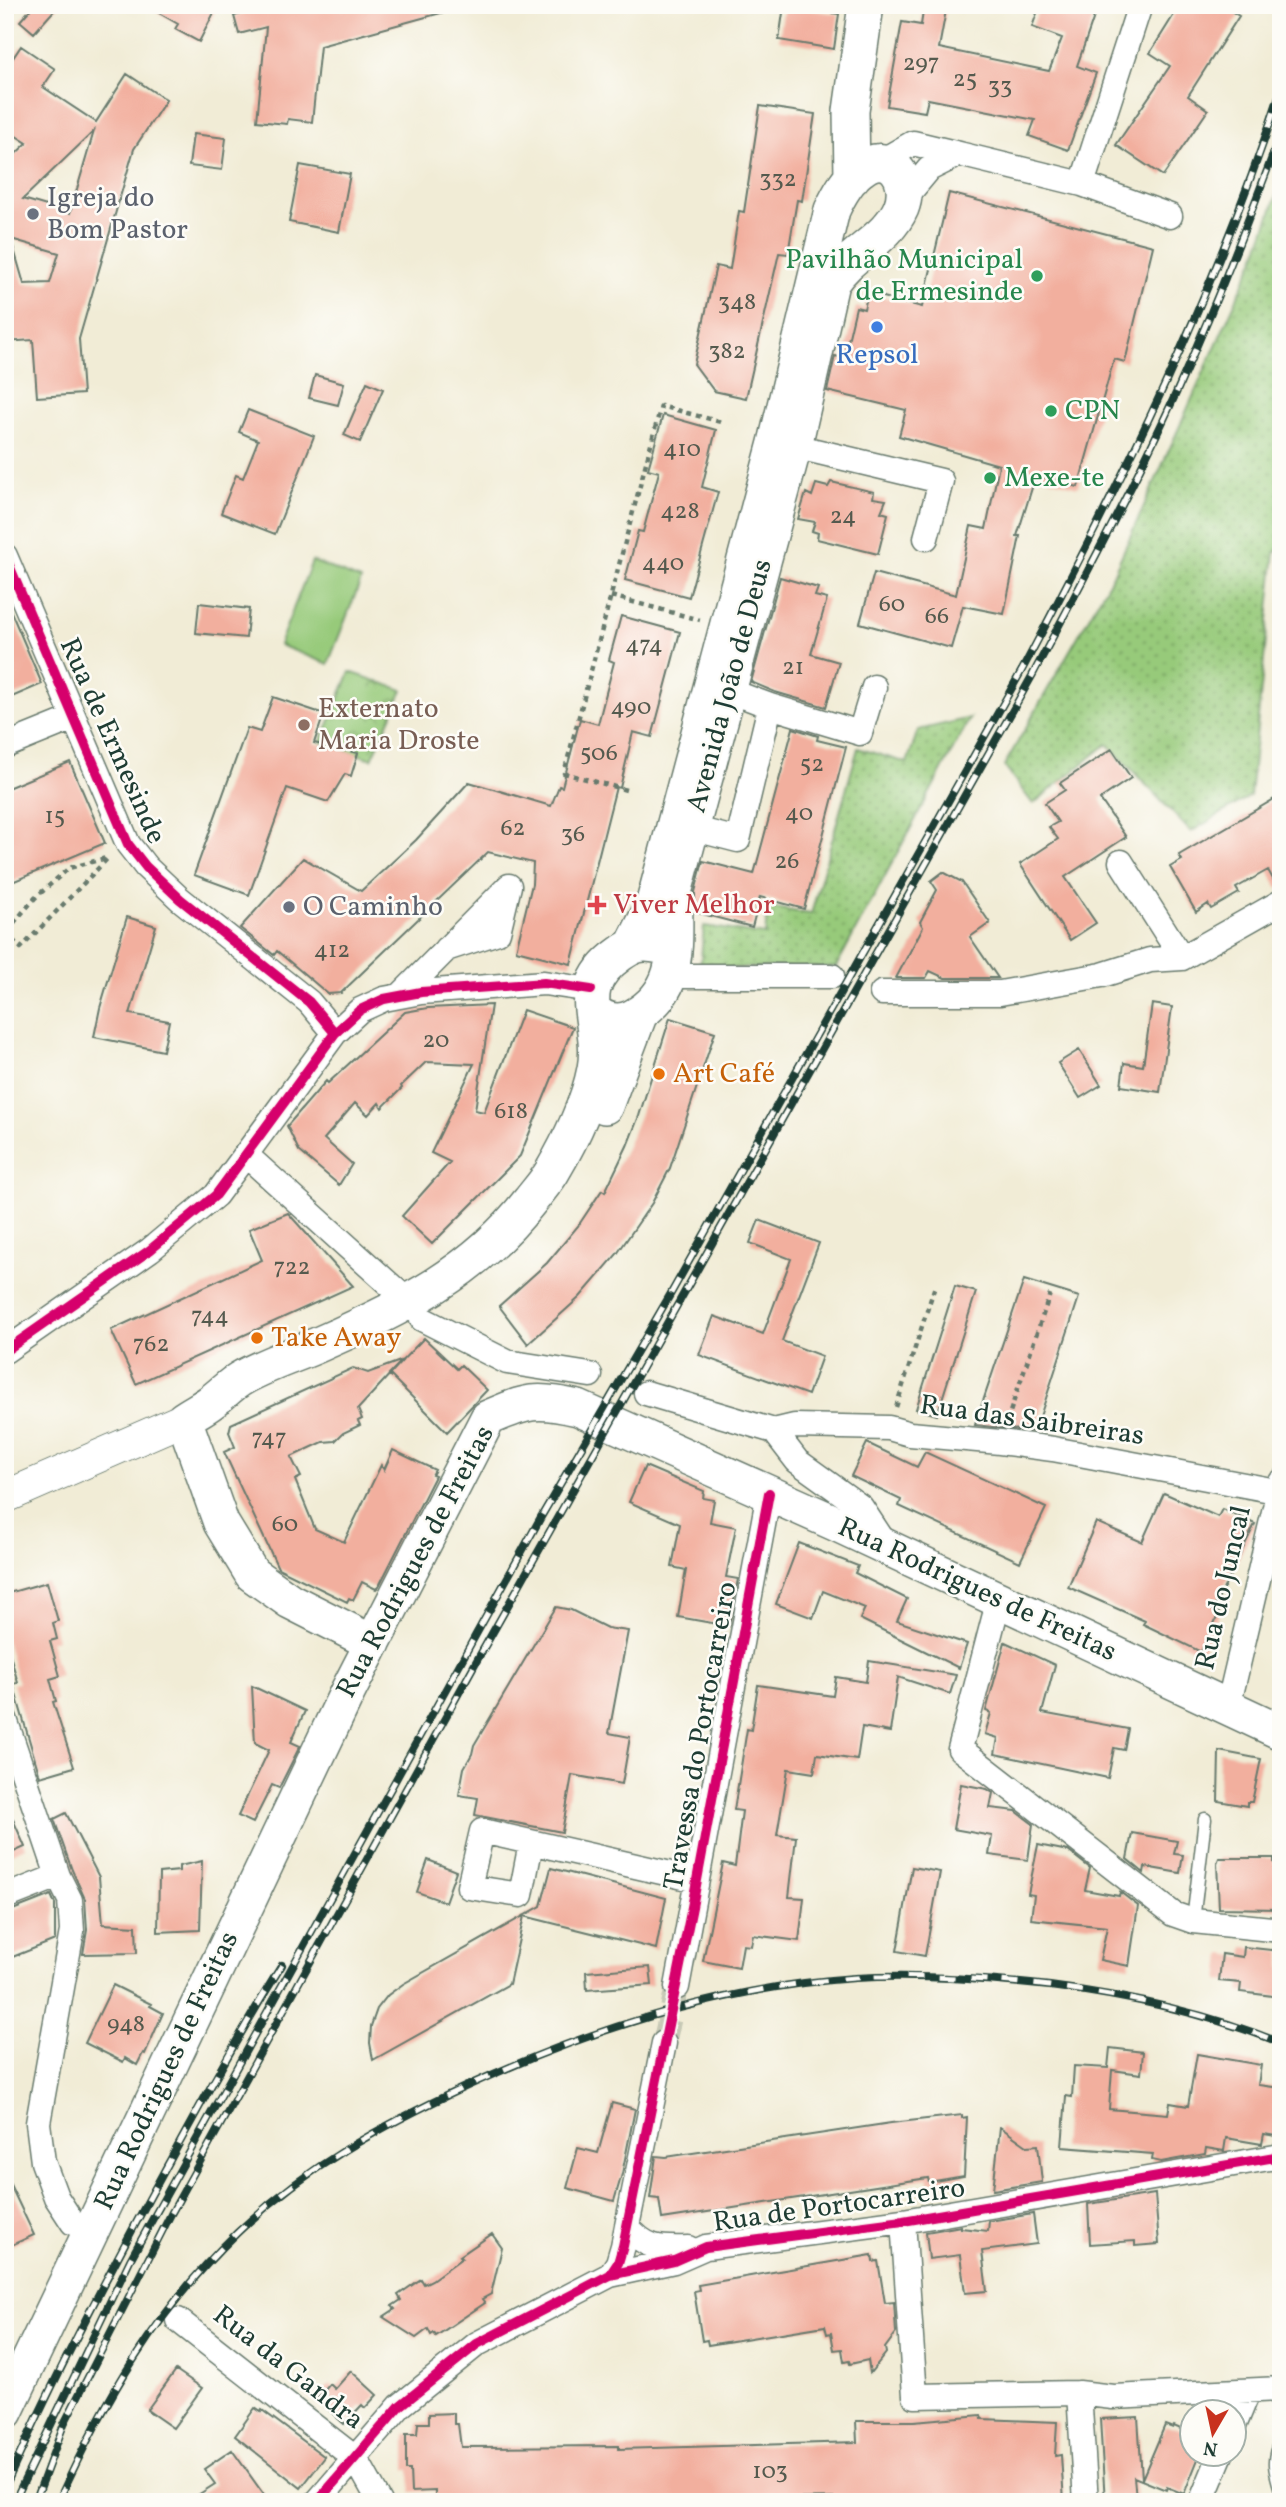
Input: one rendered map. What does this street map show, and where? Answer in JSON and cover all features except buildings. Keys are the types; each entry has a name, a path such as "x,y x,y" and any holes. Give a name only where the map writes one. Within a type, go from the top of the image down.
{"main road":[{"path":"866,5 851,111 868,168"},
{"path":"868,168 874,78 887,5"},
{"path":"868,168 890,164 899,170 906,188 904,199"},
{"name":"Avenida João de Deus","path":"416,1311 474,1285 527,1233 568,1184 598,1127 623,1053 640,1013 659,996 671,971 676,932 675,889 794,446 794,406 820,259 837,200 868,168"},
{"name":"Avenida João de Deus","path":"197,1411 250,1395 363,1349 416,1311 515,1221 552,1174 578,1119 595,1071 597,1048 592,1000 594,980 609,962 632,947 653,906 727,627 831,283 838,272 885,232 904,199"},
{"path":"831,220 833,230 847,245 867,245"},
{"path":"632,947 652,944 668,956 671,971"},
{"path":"592,1000 609,1021 629,1019 640,1013"},
{"name":"Rua Rodrigues de Freitas","path":"5,2413 336,1715 488,1418 524,1403 551,1401 578,1408 999,1599 1281,1732"},
{"path":"197,1411 221,1523 252,1574 290,1601 373,1643"}],"street":[{"path":"1082,184 1140,5"},
{"path":"868,168 912,144 1082,184 1170,216"},
{"path":"904,199 929,169 959,154"},
{"path":"794,446 940,481 926,538"},
{"name":"Rua de Ermesinde","path":"5,556 128,844 146,867 180,899 309,1002 335,1033"},
{"path":"730,691 860,733 874,687"},
{"path":"691,828 738,840 771,706"},
{"path":"5,746 74,718"},
{"path":"1121,862 1182,958"},
{"path":"882,993 1000,993 1102,975 1150,960 1182,958 1281,902"},
{"path":"400,996 446,949"},
{"path":"671,971 832,976"},
{"path":"5,1351 150,1250 216,1195 335,1033 360,1010 384,999 421,992 544,983 592,1000"},
{"path":"246,1155 416,1311 507,1362 590,1375"},
{"path":"646,1393 774,1431 797,1461 861,1507 888,1548"},
{"name":"Avenida João de Deus","path":"5,1497 197,1411"},
{"name":"Rua das Saibreiras","path":"774,1431 795,1426 889,1428 910,1434 1053,1449 1280,1489"},
{"name":"Rua do Juncal","path":"1228,1707 1280,1489"},
{"name":"Travessa do Portocarreiro","path":"677,1987 769,1493"},
{"path":"999,1599 960,1749 1174,1914 1193,1922 1281,1930"},
{"path":"5,1719 58,1876 69,1900 72,1931 38,2123 43,2162 56,2197 73,2223 91,2231"},
{"path":"531,1843 697,1880"},
{"path":"5,1897 58,1876"},
{"path":"610,2275 618,2263 664,2043"},
{"name":"Rua de Portocarreiro","path":"626,2226 638,2239 651,2246 706,2247 903,2221 1281,2156"},
{"path":"903,2221 915,2396 1079,2393 1113,2397 1281,2389"},
{"name":"Rua de Portocarreiro","path":"317,2502 400,2406 477,2344 610,2275 674,2261 706,2247"},
{"name":"Rua da Gandra","path":"178,2320 356,2459 380,2502"},
{"path":"1246,2398 1248,2392"},
{"path":"1079,2393 1086,2502"},
{"path":"1201,2502 1215,2468"}],"lane":[{"path":"1193,1922 1205,1819"},
{"path":"1281,2441 1274,2455 1274,2465 1281,2490"}],"path":[{"path":"626,790 564,773 661,406 721,422"},
{"path":"611,596 727,627"},
{"path":"5,933 20,948 107,858 128,844"},
{"path":"5,926 11,926 35,898 69,868 107,858"},
{"path":"889,1428 935,1286"},
{"path":"1000,1442 1050,1294"}],"green space":[{"path":"1281,183 1281,552 1275,552 1250,796 1191,832 1107,744 1033,804 1004,766 1113,575 1255,258"},
{"path":"312,561 361,580 328,664 279,645"},
{"path":"350,672 403,690 372,759 321,742"},
{"path":"970,718 836,967 700,968 704,926 765,935 768,907 811,914 858,748 907,763 918,730"}],"tunnel":[{"path":"664,2043 677,1987"}],"railway":[{"path":"14,2502 130,2260 541,1517 670,1295 1022,670 1130,458 1197,313 1227,240 1281,90"},
{"path":"35,2502 64,2424 171,2214 476,1662 1032,676 1088,570 1177,391 1231,263 1281,133"},
{"path":"5,2487 63,2364 125,2244 252,2014 282,1965"},
{"path":"58,2502 94,2428 134,2358 181,2294 263,2209 317,2168 404,2117 467,2086 560,2047 656,2014 755,1991 855,1978 904,1977 1002,1981 1109,1995 1196,2014 1281,2043"}],"cycle path":[{"path":"5,556 128,844 146,867 180,899 309,1002 335,1033"},
{"path":"5,1351 150,1250 216,1195 335,1033 360,1010 384,999 421,992 544,983 591,990"},
{"path":"610,2275 618,2263 623,2246 692,1907 769,1493"},
{"path":"317,2502 400,2406 477,2344 610,2275 674,2261 706,2247 903,2221 1281,2156"}],"place":[{"name":"Igreja do Bom Pastor","path":"33,214"},
{"name":"Pavilhão Municipal de Ermesinde","path":"1037,276"},
{"name":"Repsol","path":"877,327"},
{"name":"CPN","path":"1051,411"},
{"name":"Mexe-te","path":"990,478"},
{"name":"Externato Maria Droste","path":"304,725"},
{"name":"Viver Melhor","path":"597,905"},
{"name":"O Caminho","path":"289,907"},
{"name":"Art Café","path":"659,1074"},
{"name":"Take Away","path":"257,1338"}]}
